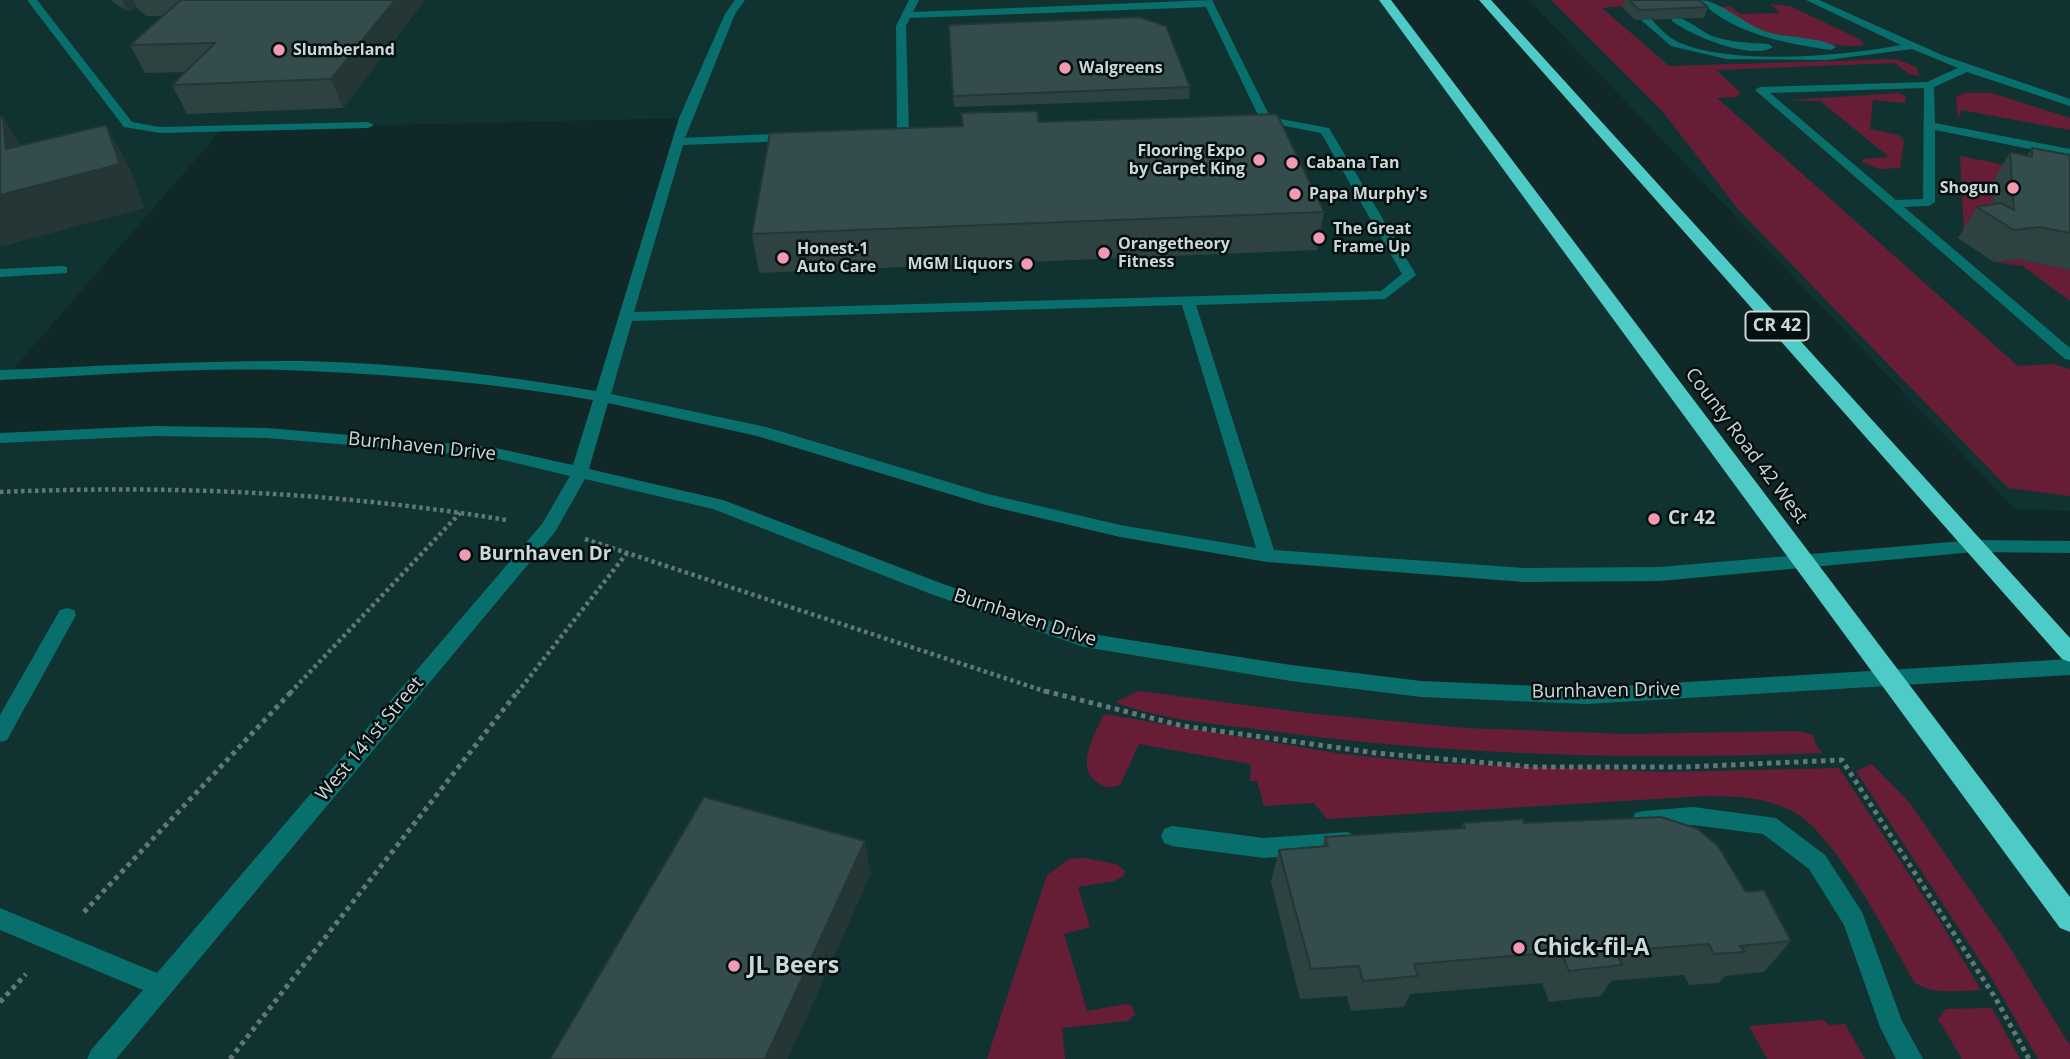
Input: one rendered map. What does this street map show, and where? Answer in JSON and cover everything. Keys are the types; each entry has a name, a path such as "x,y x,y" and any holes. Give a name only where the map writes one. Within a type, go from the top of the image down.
{"highway":[{"name":"County Road 42 West","path":"1385,0 2070,919"},
{"name":"CR 42","path":"1485,0 2070,653"}],"street":[{"path":"32,0 128,125 160,130 368,125"},
{"name":"West 141st Street","path":"100,1059 549,528 579,474 685,118 725,25 740,0"},
{"path":"914,0 901,26 897,133 917,132"},
{"path":"1704,0 1742,28 1786,43"},
{"path":"1811,0 1967,68 2070,103"},
{"path":"906,15 1208,2 1265,118"},
{"path":"1693,6 1719,25 1786,43"},
{"path":"1692,18 1718,34 1865,53"},
{"path":"1662,19 1694,42 1723,49 1741,52 1865,53"},
{"path":"1676,19 1700,36 1739,46 1786,43"},
{"path":"1646,20 1672,43 1731,58 1885,52 1912,46"},
{"path":"1967,68 1929,85 1760,90 2070,356"},
{"path":"1892,204 1929,202 1929,85"},
{"path":"626,317 1385,295 1409,275 1325,130 1265,118 1251,119"},
{"path":"1929,125 2070,153"},
{"path":"678,142 810,136"},
{"path":"0,273 62,270"},
{"path":"1188,301 1267,556"},
{"path":"0,375 195,366 307,366 511,381 603,397 760,431 986,499 1093,524 1267,556 1524,575 1660,573 1974,546 2070,547"},
{"name":"Burnhaven Drive","path":"0,438 154,431 267,433 491,452 717,503 937,590 1084,640 1291,673 1422,689 1587,696 2070,667"},
{"path":"0,734 67,615"},
{"path":"1623,821 1693,816 1768,825 1817,862 1854,920 1892,1027 1910,1059"},
{"path":"1172,836 1264,848 1374,840"},
{"path":"0,919 162,986"}],"path":[{"path":"0,492 110,487 247,490 461,512 549,528 701,575 1050,694 1183,726 1376,752 1534,766 1684,767 1842,760 1996,999 2029,1059"},
{"path":"0,1002 461,512"},
{"path":"230,1059 627,553"}],"shaded area":[{"path":"0,0 1385,0 1802,562 1660,574 1376,565 1120,531 760,431 603,397 684,118 222,129 8,375 0,375"},
{"path":"1529,0 2070,0 2070,511 2015,509"},
{"path":"1551,0 1629,0 1635,5 1602,8 1669,66 1896,59 1916,67 1920,76 1909,74 1895,63 1716,70 1741,93 1736,97 1717,98 2018,366 2052,364 2070,369 2070,496 2008,488 1737,208 1664,113"},
{"path":"1770,4 1790,6 1859,39 1864,45 1824,44 1755,30 1740,23 1721,7 1730,6 1740,14 1781,13"},
{"path":"1899,93 1906,97 1905,103 1873,100 1870,129 1899,135 1904,141 1900,168 1879,169 1862,162 1863,159 1889,157 1820,101 1788,100"},
{"path":"1964,93 1992,93 2070,118 2070,130 1961,110 1958,120 1956,97"},
{"path":"1960,156 2070,178 1994,242 1981,235 1958,238 1964,233"},
{"path":"2019,259 2070,270 2070,301 2023,266 1994,262"},
{"path":"267,433 491,452 717,504 1084,640 1291,673 1587,696 1889,678 2070,919 2070,1059 0,1059 0,438"},
{"path":"1139,691 1306,713 1466,728 1626,734 1798,731 1814,735 1814,741 1822,753 1615,756 1408,746 1192,721 1152,714 1115,702"},
{"path":"1104,714 1342,754 1434,763 1664,772 1839,768 1941,923 1981,990 1939,991 1915,983 1844,864 1810,824 1794,812 1773,803 1739,797 1705,796 1327,819 1314,803 1264,806 1257,781 1250,781 1251,764 1139,744 1120,785 1101,785 1091,776 1087,759"},
{"path":"1872,764 1909,802 2009,946 2070,1046 2070,1059 2038,1059 1994,982 1856,771"},
{"path":"1085,858 1116,864 1125,871 1124,876 1114,881 1078,887 1090,927 1064,934 1087,1011 1126,1004 1131,1005 1135,1014 1128,1021 1062,1028 1065,1059 987,1059 1047,875 1069,859"},
{"path":"1992,1008 2020,1059 1962,1059 1938,1019 1946,1009"},
{"path":"1824,1020 1829,1025 1845,1024 1865,1059 1767,1059 1749,1026"}],"building":[{"name":"Slumberland","path":"181,0 395,0 331,79 172,85 215,43 130,45"},
{"path":"1629,0 1699,0 1708,7 1639,10"},
{"name":"Walgreens","path":"1139,17 1166,26 1190,87 953,96 949,25"},
{"path":"1037,111 1039,122 1277,114 1324,212 752,234 770,133 963,126 961,113"},
{"path":"0,117 3,117 6,149 106,125 120,164 0,195"},
{"path":"2032,148 2070,155 2070,233 2039,227 2014,230 1977,207 2001,203 2014,210 2010,152 2032,157"},
{"name":"JL Beers","path":"704,797 865,841 765,1059 550,1059"},
{"name":"Chick-fil-A","path":"1661,817 1698,829 1718,846 1746,892 1764,890 1791,941 1740,946 1745,952 1714,954 1709,944 1616,951 1622,965 1569,971 1561,952 1414,964 1418,976 1363,981 1359,966 1311,969 1279,850 1328,846 1325,837 1465,828 1463,823 1523,819 1524,823"}],"place":[{"name":"Slumberland","path":"279,50"},
{"name":"Walgreens","path":"1065,68"},
{"name":"Flooring Expo by Carpet King","path":"1259,160"},
{"name":"Cabana Tan","path":"1292,163"},
{"name":"Shogun","path":"2013,188"},
{"name":"Papa Murphy's","path":"1295,194"},
{"name":"The Great Frame Up","path":"1319,238"},
{"name":"Orangetheory Fitness","path":"1104,253"},
{"name":"Honest-1 Auto Care","path":"783,258"},
{"name":"MGM Liquors","path":"1027,264"},
{"name":"Cr 42","path":"1654,519"},
{"name":"Burnhaven Dr","path":"465,555"},
{"name":"Chick-fil-A","path":"1519,948"},
{"name":"JL Beers","path":"734,966"}]}
